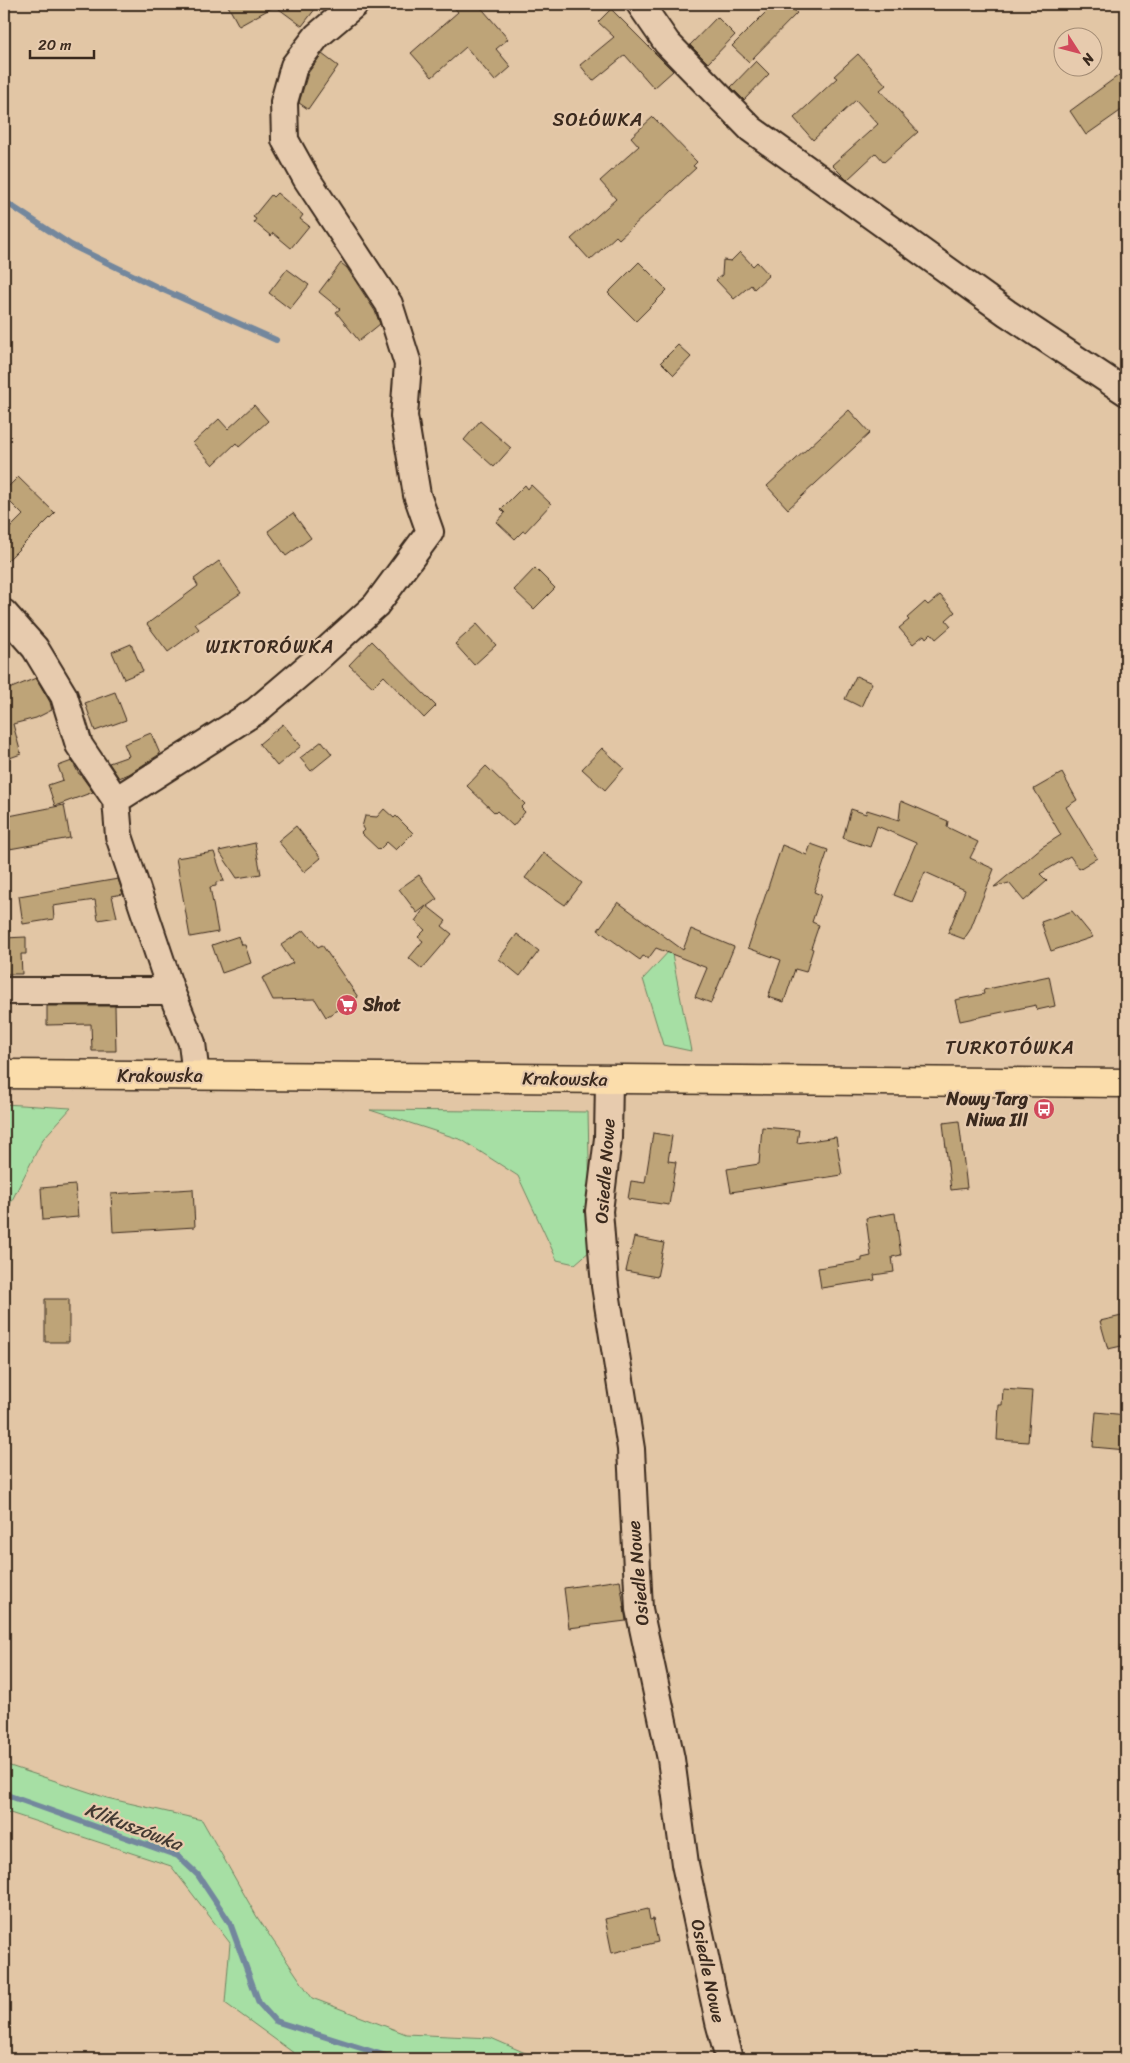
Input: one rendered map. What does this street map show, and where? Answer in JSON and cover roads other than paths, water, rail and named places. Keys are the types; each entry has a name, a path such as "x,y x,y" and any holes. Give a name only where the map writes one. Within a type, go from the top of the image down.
{"main road":[{"name":"Krakowska","path":"4,1074 1126,1083"}],"street":[{"path":"116,800 256,711 309,666 376,605 430,532 417,495 404,416 408,364 389,304 306,178 285,140 284,102 294,66 317,36 355,4"},
{"path":"640,4 667,43 751,129 1007,314 1126,392"},
{"path":"4,613 35,648 64,696 79,745 116,800 119,836 171,991 192,1043 196,1076"},
{"path":"4,991 171,991"},
{"name":"Osiedle Nowe","path":"609,1080 608,1138 599,1211 605,1286 631,1449 639,1609 671,1759 685,1864 719,2022 730,2059"}],"waterway":[{"path":"4,201 71,245 159,288 276,340"},
{"name":"Klikuszówka","path":"4,1794 178,1856 198,1875 230,1923 259,2003 275,2021 396,2059"}],"place":[{"name":"Shot","path":"347,1005"},
{"name":"Nowy Targ Niwa III","path":"1044,1109"}],"district":[{"name":"SOŁÓWKA","path":"598,119"},
{"name":"WIKTORÓWKA","path":"270,646"},
{"name":"TURKOTÓWKA","path":"1010,1047"}]}
